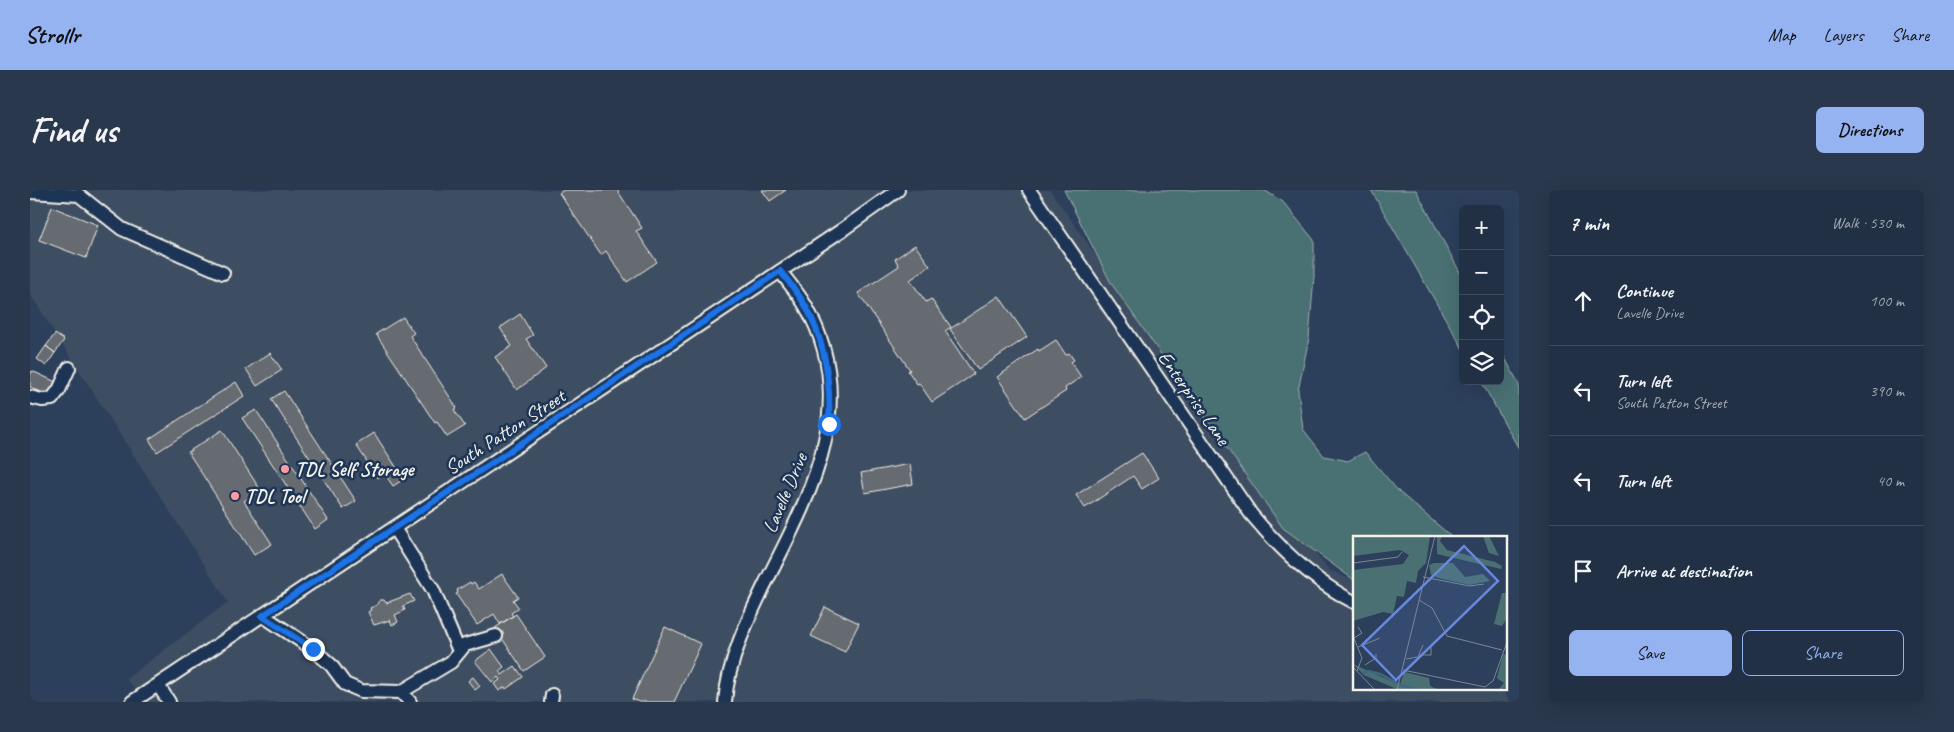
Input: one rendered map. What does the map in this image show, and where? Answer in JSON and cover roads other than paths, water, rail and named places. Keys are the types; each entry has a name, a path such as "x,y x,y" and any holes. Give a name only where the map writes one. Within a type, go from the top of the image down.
{"street":[{"name":"South Patton Street","path":"132,702 842,230 898,190"},
{"name":"Enterprise Lane","path":"1029,190 1251,514 1267,533 1307,571 1353,601"},
{"path":"30,192 79,194 122,229 223,273"},
{"name":"Lavelle Drive","path":"725,702 732,663 751,612 814,481 829,424 830,392 824,348 804,304 780,271"},
{"path":"30,397 42,400 52,399 59,390 69,368"},
{"path":"394,528 433,590 459,651"},
{"path":"262,616 313,649 331,665 345,684 361,691 406,697 451,662 465,645 496,636"},
{"path":"158,685 169,702"}],"place":[{"name":"TDL Self Storage","path":"285,469"},
{"name":"TDL Tool","path":"235,496"}]}
